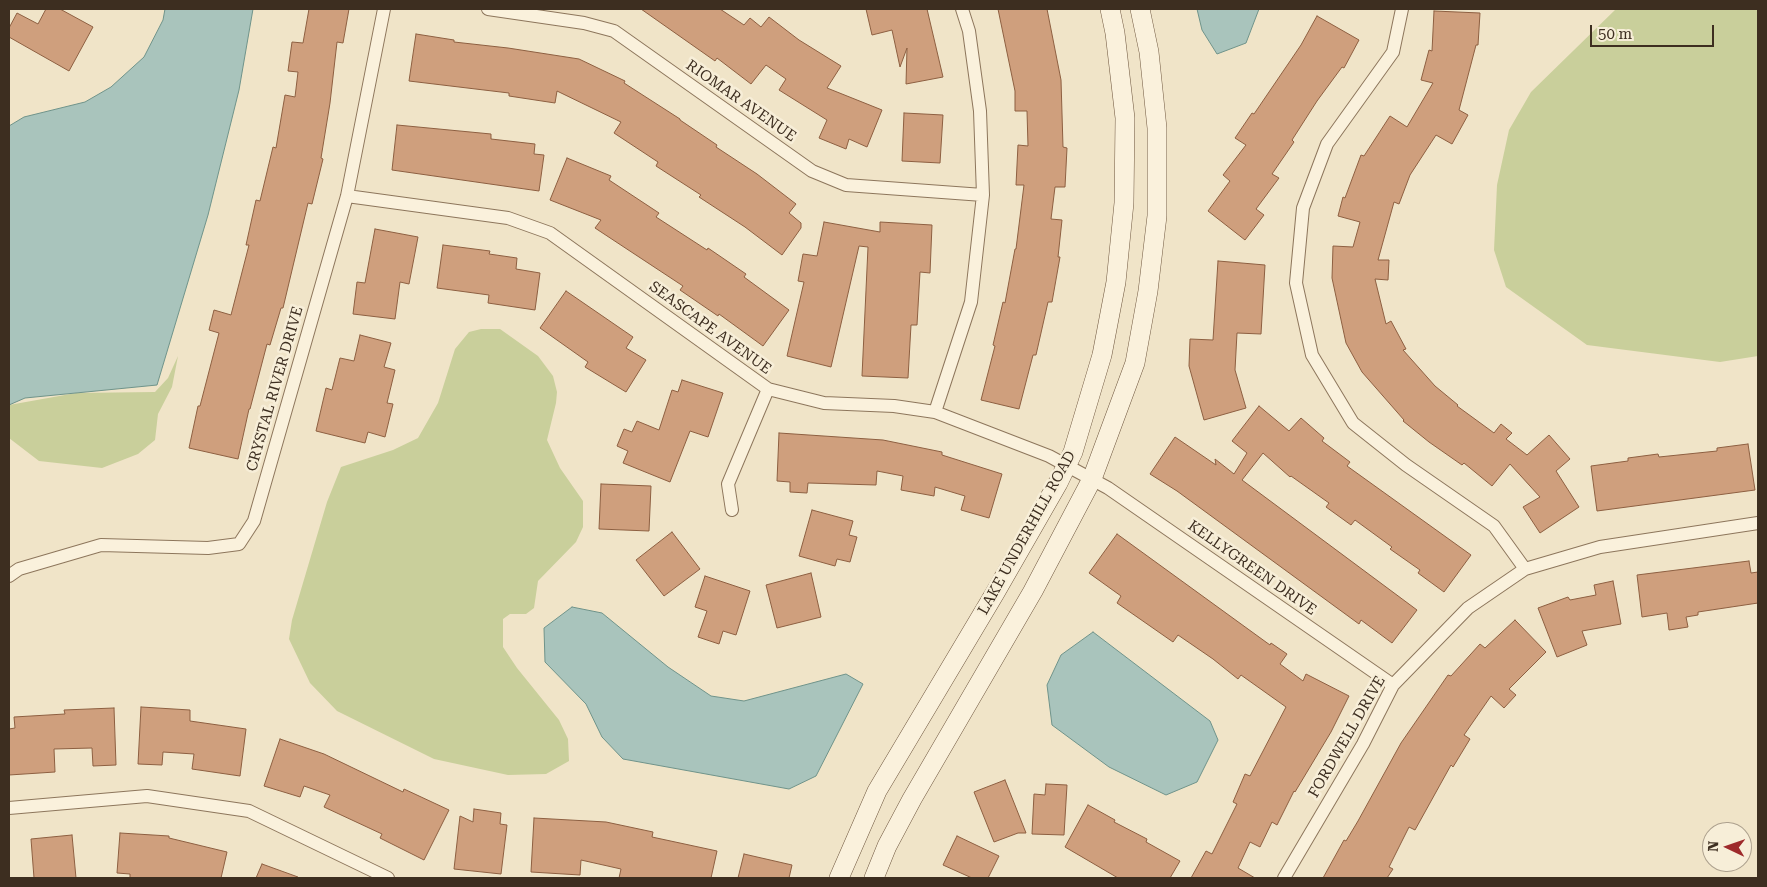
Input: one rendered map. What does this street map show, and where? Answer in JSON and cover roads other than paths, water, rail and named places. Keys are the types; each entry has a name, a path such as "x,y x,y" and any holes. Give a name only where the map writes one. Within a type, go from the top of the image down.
{"street":[{"name":"CRYSTAL RIVER DRIVE","path":"9,576 19,569 101,545 208,548 239,544 254,521 347,196 384,9"},
{"name":"RIOMAR AVENUE","path":"488,9 584,23 614,31 812,170 846,186 983,195"},
{"path":"935,412 971,302 983,195 980,112 969,31 962,9"},
{"name":"LAKE UNDERHILL ROAD","path":"839,878 877,791 995,593 1073,452 1102,355 1116,282 1124,203 1125,118 1116,33 1110,9"},
{"name":"LAKE UNDERHILL ROAD","path":"874,878 887,846 912,800 1033,591 1092,479 1135,363 1148,291 1157,216 1157,128 1149,52 1140,9"},
{"path":"1402,9 1393,52 1327,144 1303,208 1296,283 1312,355 1353,423 1406,465 1494,526 1525,568"},
{"name":"SEASCAPE AVENUE","path":"347,196 508,218 550,234 768,390 824,403 894,406 935,412 1050,456 1092,479"},
{"path":"732,510 728,484 768,390"},
{"name":"KELLYGREEN DRIVE","path":"1092,479 1393,685"},
{"name":"FORDWELL DRIVE","path":"1284,878 1363,744 1393,685 1468,608 1525,568 1600,547 1758,523"},
{"path":"9,808 147,796 249,812 388,878"}],"water":[{"path":"165,9 253,9 239,90 208,215 157,385 25,398 9,405 9,126 24,117 85,102 111,87 144,57 163,20"},
{"path":"1197,9 1259,9 1246,43 1217,54 1202,30"},
{"path":"572,607 602,613 668,667 711,696 744,701 846,674 863,684 816,776 789,789 623,759 602,737 586,704 545,662 544,628"},
{"path":"1093,632 1210,721 1218,740 1197,782 1166,795 1109,767 1052,725 1047,685 1061,655"}]}
